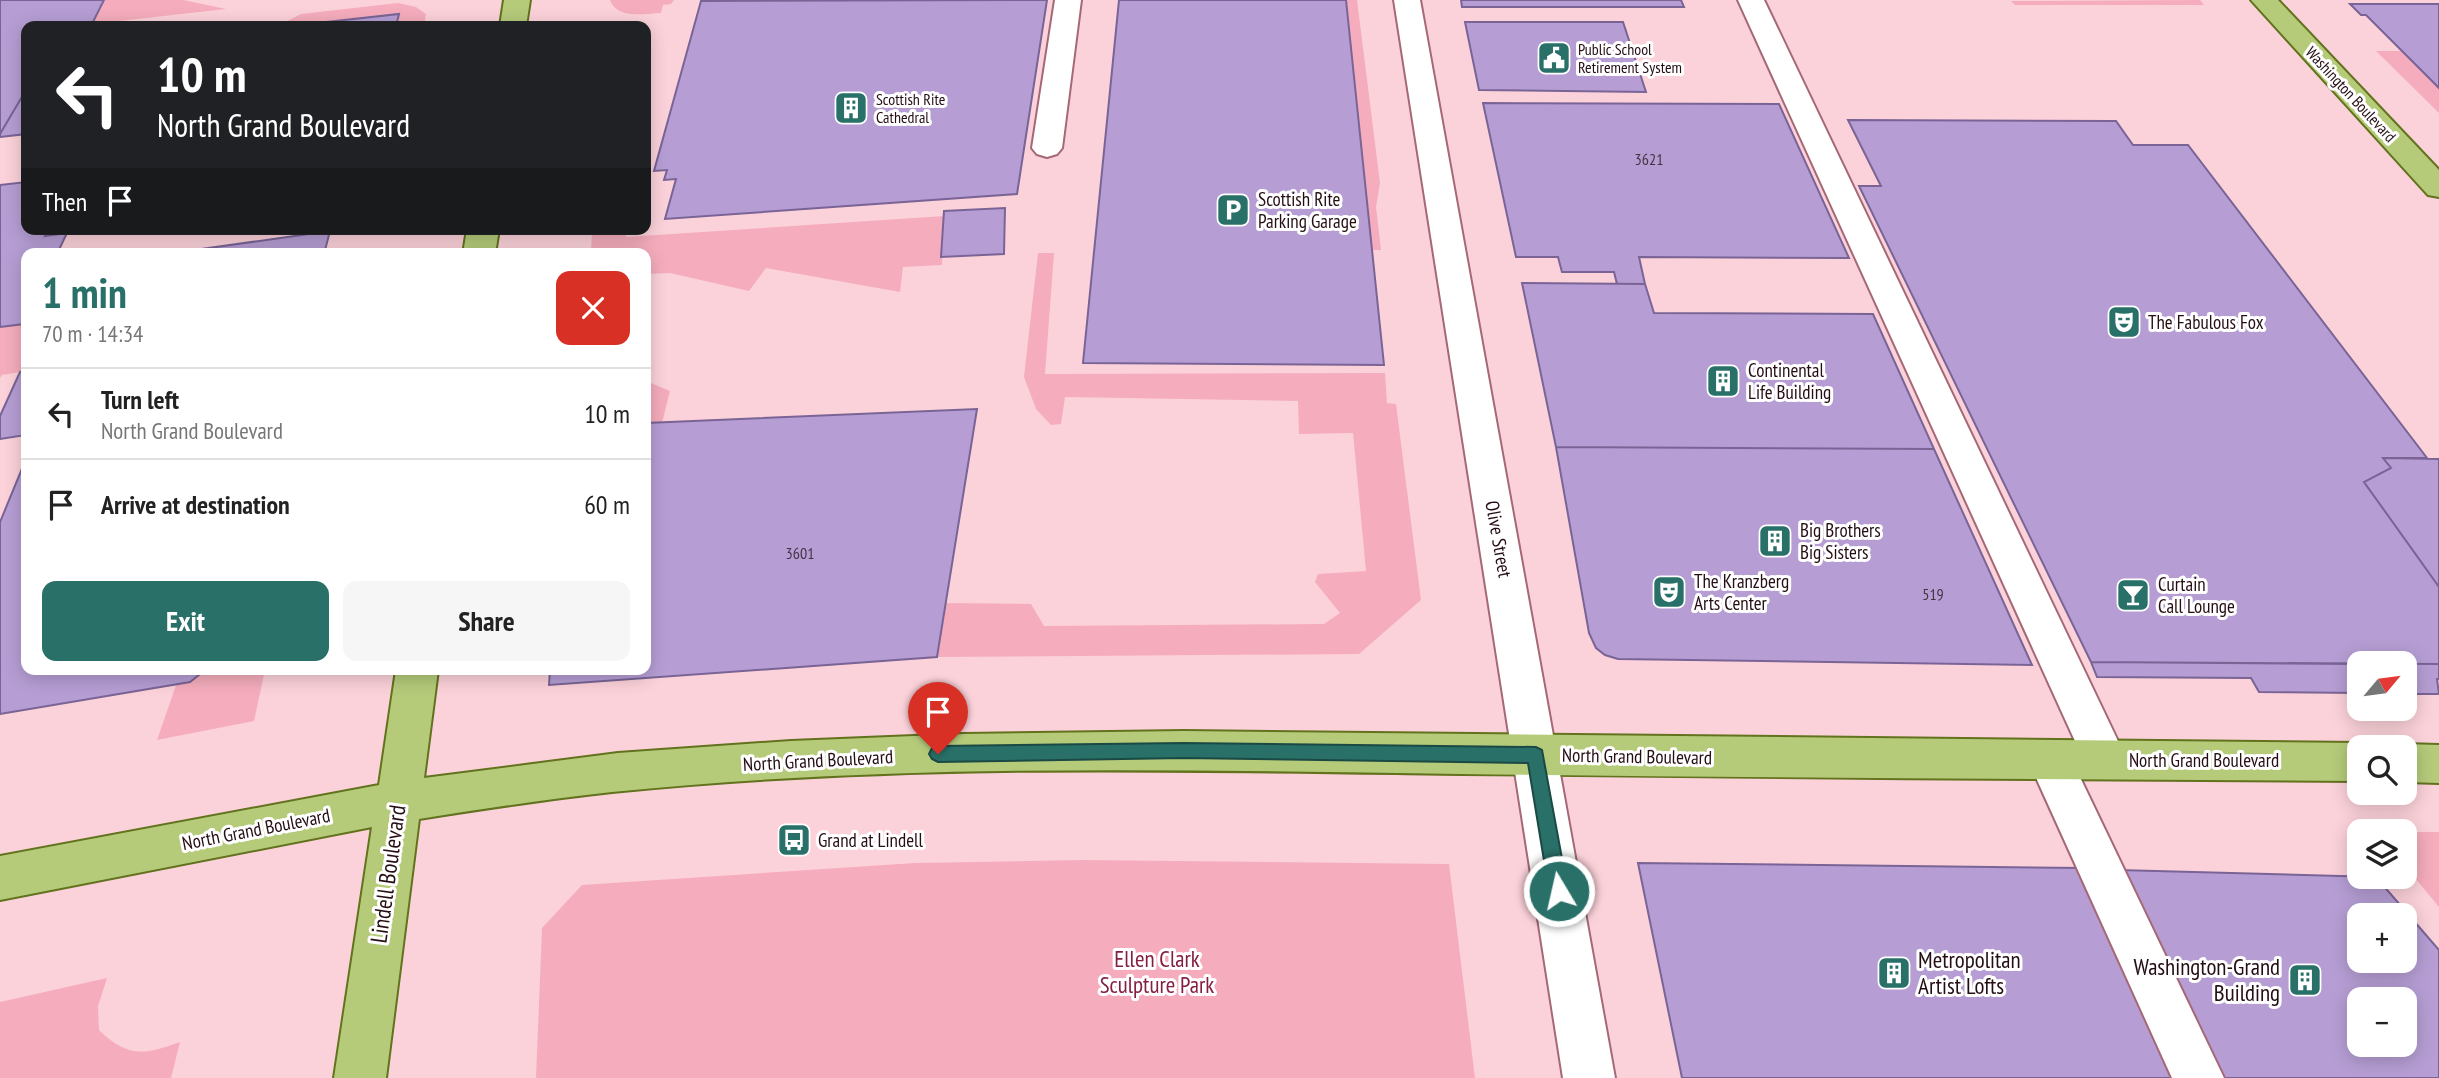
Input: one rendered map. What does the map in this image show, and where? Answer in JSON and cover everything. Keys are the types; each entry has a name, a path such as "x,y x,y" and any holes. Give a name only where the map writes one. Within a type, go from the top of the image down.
{"main road":[{"path":"514,21 517,0"},
{"name":"Washington Boulevard","path":"2264,0 2439,188"},
{"name":"Lindell Boulevard","path":"360,1078 416,675"},
{"name":"North Grand Boulevard","path":"0,878 397,802 534,780 618,772 936,754 1184,750 2347,762"},
{"path":"2417,763 2439,764"}],"street":[{"path":"1047,148 1068,0"},
{"name":"Olive Street","path":"1407,0 1589,1078"},
{"path":"1751,0 2105,760"},
{"path":"2050,760 2198,1078"}],"green space":[{"path":"105,0 183,0 226,9 120,21 94,21"},
{"path":"610,0 674,0 671,4 663,5 661,13 639,14 625,13"},
{"path":"1346,0 1357,0 1380,183 1376,207 1381,250 1372,250"},
{"path":"2200,0 2204,5 2015,5 2011,1"},
{"path":"398,3 416,7 426,14 425,21 397,21 399,14 328,21 288,21 301,14"},
{"path":"2376,51 2402,51 2439,88 2439,113"},
{"path":"944,216 942,265 903,267 900,292 766,268 749,291 670,273 651,274 651,248 591,248 592,235 626,237"},
{"path":"1038,253 1054,253 1045,374 1385,373 1387,403 1396,404 1421,600 1359,654 937,657 946,603 1031,604 1044,626 1324,624 1340,613 1315,582 1318,574 1366,571 1353,433 1299,434 1298,401 1065,397 1061,424 1051,425 1036,409 1024,377"},
{"path":"21,325 21,370 0,378 0,327"},
{"path":"651,383 670,391 662,423 651,423"},
{"path":"199,675 264,675 254,721 157,740 176,685 190,682"},
{"path":"2417,832 2439,832 2439,907 2417,880"},
{"name":"Ellen Clark Sculpture Park","path":"1082,860 1449,864 1475,1078 536,1078 542,928 582,885 915,863"},
{"path":"107,978 98,1006 99,1030 128,1050 156,1050 180,1042 171,1078 0,1078 0,1002"}],"building":[{"path":"0,0 104,0 94,21 21,21 21,98 0,134"},
{"name":"Scottish Rite Cathedral","path":"1047,0 1017,194 665,219 676,179 664,180 667,170 654,171 701,1"},
{"name":"Scottish Rite Parking Garage","path":"1119,0 1346,0 1384,365 1083,363"},
{"path":"1461,0 1681,0 1684,7 1462,7"},
{"path":"2350,4 2439,4 2439,88 2366,15 2361,15"},
{"path":"399,14 397,21 335,21"},
{"name":"Public School Retirement System","path":"1465,22 1623,22 1646,92 1479,90"},
{"path":"21,98 21,135 0,137"},
{"path":"1483,103 1779,104 1849,258 1639,257 1645,284 1617,284 1614,272 1562,272 1558,257 1516,257"},
{"name":"The Fabulous Fox","path":"1848,120 2116,121 2133,145 2188,145 2427,458 2383,458 2391,468 2364,482 2439,587 2439,664 2417,664 2417,651 2347,651 2347,663 2091,662 1859,186 1881,186"},
{"path":"21,183 21,235 66,235 60,248 21,248 21,324 0,327 0,185"},
{"path":"1005,208 1004,254 941,257 944,211"},
{"path":"301,235 329,235 326,248 209,248"},
{"name":"Continental Life Building","path":"1522,283 1645,284 1654,313 1873,314 1934,449 1556,447"},
{"path":"20,372 21,436 0,439 0,416"},
{"path":"977,409 937,657 549,685 550,675 651,675 651,423"},
{"name":"Big Brothers Big Sisters","path":"1556,447 1934,449 2032,665 1618,659 1605,655 1596,648 1589,633"},
{"path":"2383,458 2439,459 2439,587 2364,482 2391,468"},
{"path":"21,471 21,675 199,675 190,682 0,714 0,522"},
{"path":"2091,662 2347,664 2347,693 2259,692 2251,678 2097,677"},
{"path":"2417,664 2439,664 2439,694 2417,694"},
{"name":"Metropolitan Artist Lofts","path":"1638,863 2083,868 2173,1078 1682,1078"},
{"name":"Washington-Grand Building","path":"2118,870 2347,876 2347,889 2386,889 2398,903 2347,903 2347,973 2417,973 2417,925 2439,950 2439,1078 2220,1078"}],"place":[{"name":"Public School Retirement System","path":"1554,58"},
{"name":"Scottish Rite Cathedral","path":"851,108"},
{"name":"Scottish Rite Parking Garage","path":"1233,210"},
{"name":"The Fabulous Fox","path":"2124,322"},
{"name":"Continental Life Building","path":"1723,381"},
{"name":"Big Brothers Big Sisters","path":"1775,541"},
{"name":"The Kranzberg Arts Center","path":"1669,592"},
{"name":"Curtain Call Lounge","path":"2133,595"},
{"name":"Grand at Lindell","path":"794,840"},
{"name":"Metropolitan Artist Lofts","path":"1894,973"},
{"name":"Washington-Grand Building","path":"2305,980"}],"route":[{"path":"938,754 1184,750 1536,755 1559,891"}]}
